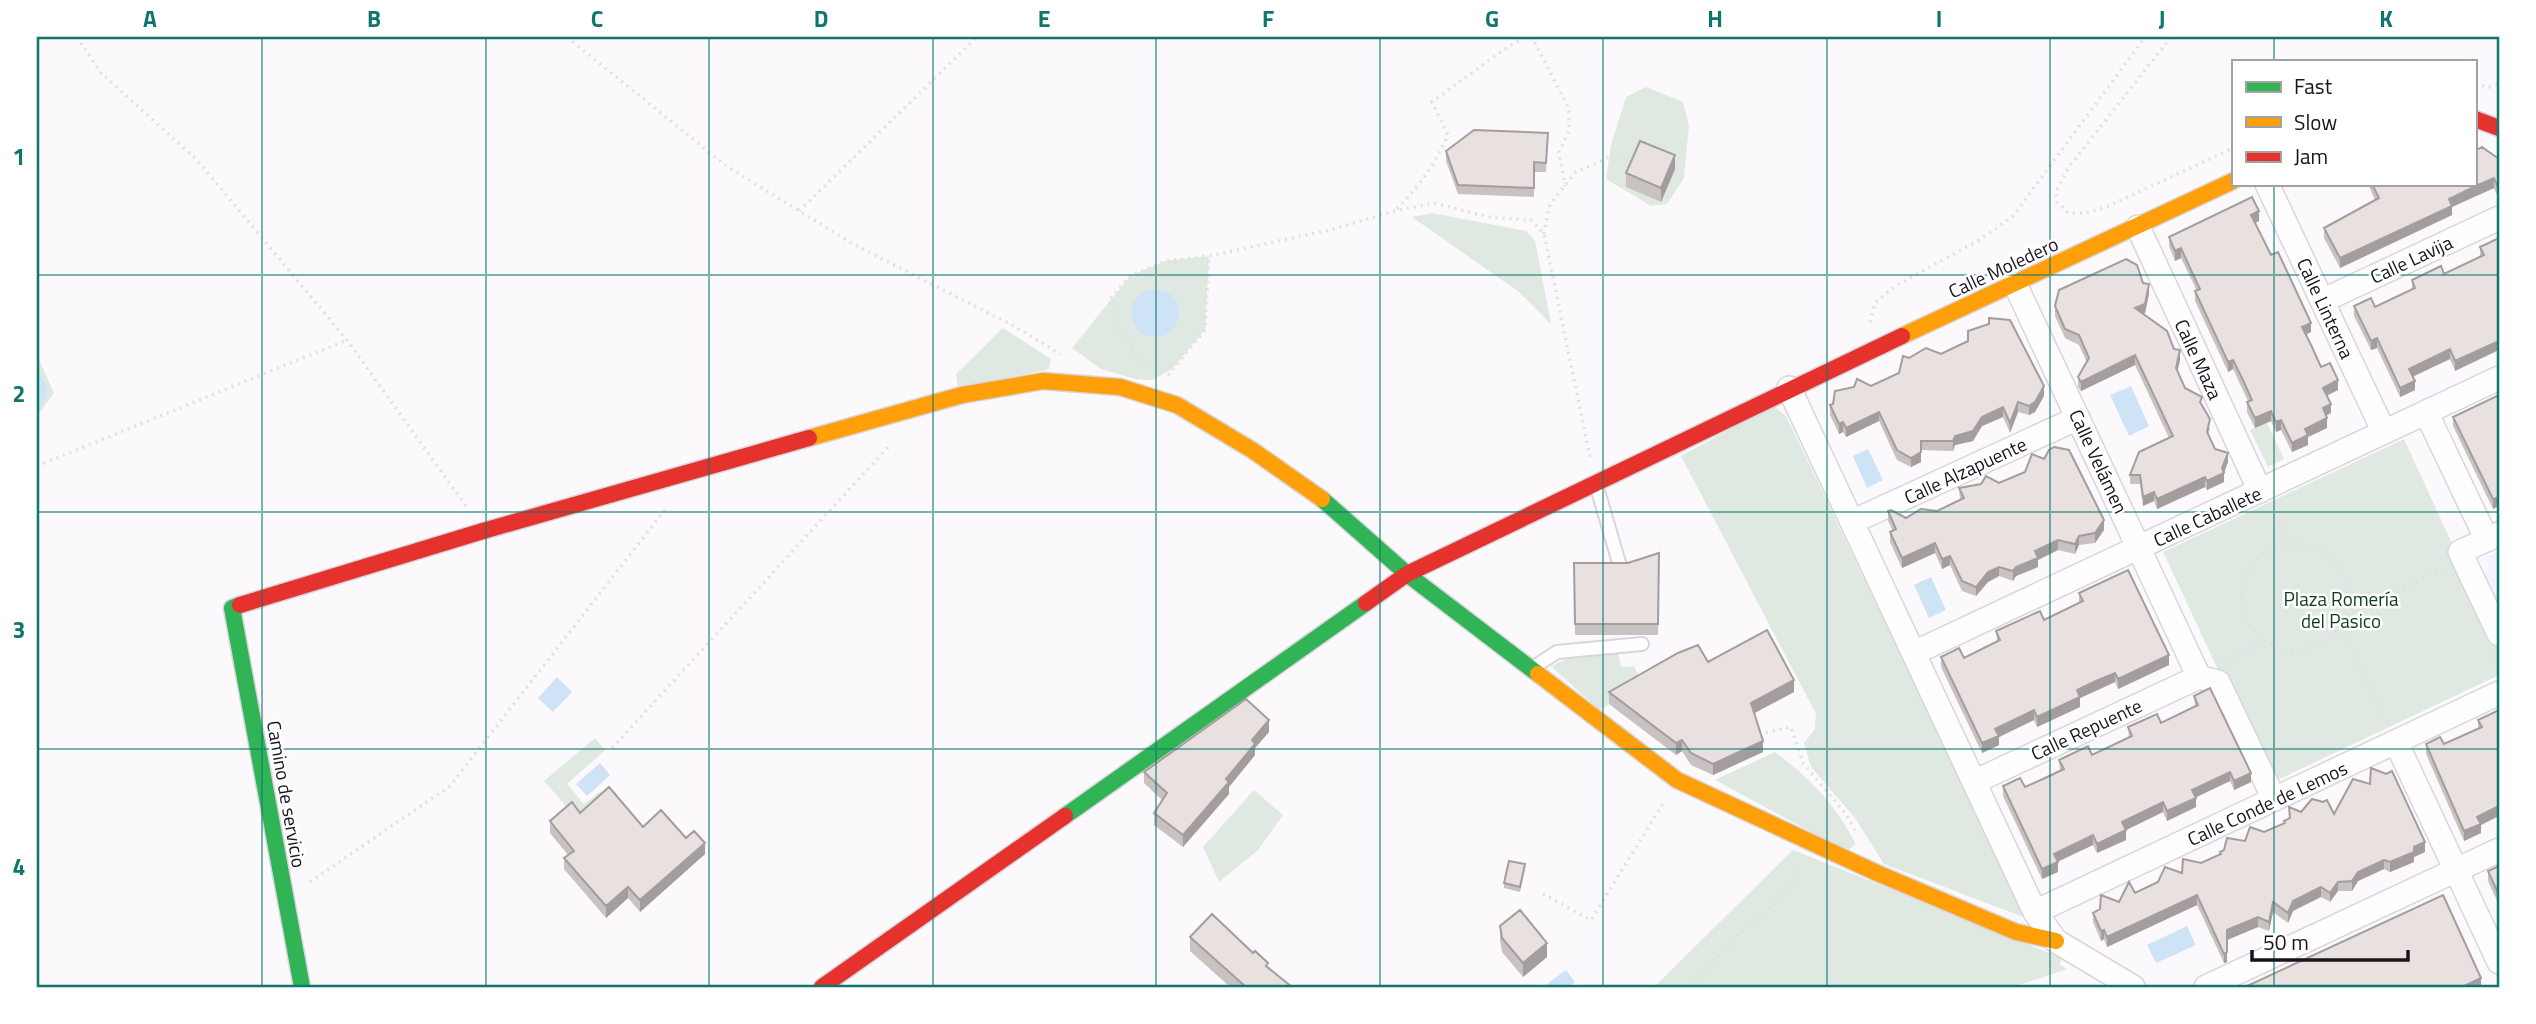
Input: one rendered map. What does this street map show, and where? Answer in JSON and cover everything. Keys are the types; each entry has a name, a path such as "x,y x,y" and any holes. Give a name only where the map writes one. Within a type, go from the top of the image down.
{"street":[{"path":"2476,118 2499,128"},
{"name":"Calle Moledero","path":"822,987 1406,574 1789,388 2232,181"},
{"name":"Calle Linterna","path":"2268,186 2384,432"},
{"name":"Calle Lavija","path":"2322,301 2499,218"},
{"name":"Calle Maza","path":"2138,227 2267,494"},
{"name":"Calle Velámen","path":"2015,284 2199,677"},
{"name":"Calle Caballete","path":"1914,653 2139,547 2267,494 2384,432 2499,378"},
{"path":"483,531 962,396 1043,381 1121,387 1177,405 1252,450 1331,506 1406,574 1677,780 1814,844 2016,932 2056,941 2133,987"},
{"path":"1789,388 2035,912 2056,941"},
{"path":"2426,412 2493,537 2460,552 2499,634"},
{"name":"Calle Alzapuente","path":"1852,522 2078,418"},
{"name":"Camino de servicio","path":"302,987 232,608 483,531"},
{"path":"2199,677 2218,682 2274,799"},
{"name":"Calle Repuente","path":"1974,782 2199,677"},
{"name":"Calle Conde de Lemos","path":"2035,912 2274,799 2393,736 2499,693"},
{"path":"2393,736 2499,962"},
{"path":"2206,987 2499,850"}],"lane":[{"path":"1596,484 1620,566"},
{"path":"1531,669 1557,652 1642,644"}],"path":[{"path":"77,37 101,73 197,160 347,340 483,531"},
{"path":"567,37 725,165 876,256 1010,324 1062,356"},
{"path":"799,211 977,37"},
{"path":"1877,347 1869,324 1875,303 1895,286 1980,239 2013,216 2145,37"},
{"path":"2171,37 2069,167 2056,191 2057,202 2068,212 2085,213 2104,208 2232,148"},
{"path":"1395,211 1436,163 1448,135 1432,102 1523,38 1533,39 1569,108 1569,131 1559,152 1565,186"},
{"path":"2476,84 2489,87 2499,84"},
{"path":"1596,484 1555,298 1544,234 1550,204 1575,173 1620,152"},
{"path":"1153,398 1152,380 1115,321 1110,299 1130,276 1165,261 1209,256 1330,230 1434,203 1489,217 1531,220 1544,234"},
{"path":"1153,398 1172,369 1205,330 1209,256"},
{"path":"37,466 347,340"},
{"path":"612,748 898,436"},
{"path":"2267,494 2279,507 2283,545"},
{"path":"285,899 450,786 670,503"},
{"path":"2301,544 2319,549 2333,560 2344,575 2348,593 2346,614 2340,626 2324,642 2304,650 2283,649 2264,641 2250,626 2242,607 2242,587 2250,568 2264,553 2283,545 2301,544"},
{"path":"2346,614 2463,559"},
{"path":"2340,626 2393,736"},
{"path":"2219,665 2264,641"},
{"path":"1756,735 1791,727 1803,763 1846,814 1859,838"},
{"path":"1543,894 1591,920 1677,780"},
{"path":"1689,987 1745,928 1779,901 1814,844"}],"shaded area":[{"path":"2499,551 2499,620 2478,575 2490,569 2486,557"}],"green space":[{"path":"1646,87 1683,102 1689,125 1684,178 1667,204 1651,206 1606,179 1611,145 1626,97"},
{"path":"1432,213 1526,231 1535,240 1551,324 1519,292 1412,217"},
{"path":"1209,256 1205,330 1172,369 1152,380 1135,379 1101,369 1072,348 1130,276 1165,261"},
{"path":"1003,328 1051,359 1049,369 958,388 956,374"},
{"path":"37,355 54,393 37,416"},
{"path":"1773,406 1785,415 1793,430 2026,918 1884,864 1855,818 1811,767 1804,743 1815,729 1816,714 1681,456"},
{"path":"2267,423 2284,459 2268,467 2250,430"},
{"name":"Plaza Romería del Pasico","path":"2404,439 2499,646 2499,675 2271,783 2163,552"},
{"path":"1618,653 1621,667 1634,666 1643,685 1599,710 1552,667 1575,657"},
{"path":"595,738 605,750 567,784 584,804 601,791 614,804 592,823 572,813 544,781"},
{"path":"1775,752 1821,793 1856,844 1847,851 1715,780"},
{"path":"1254,790 1283,815 1258,850 1219,882 1203,847"},
{"path":"1793,850 2062,958 2060,965 2067,969 2013,987 1654,987"}],"water":[{"path":"1155,289 1172,296 1179,313 1172,330 1155,337 1138,330 1131,313 1138,296"},
{"path":"37,373 46,386 46,396 37,410"},
{"path":"2131,386 2149,426 2129,436 2110,395"},
{"path":"1868,449 1883,480 1867,488 1853,456"},
{"path":"1931,577 1946,610 1929,618 1914,585"},
{"path":"557,677 572,692 553,712 538,698"},
{"path":"600,763 610,775 587,796 576,784"},
{"path":"2187,926 2196,945 2156,963 2147,945"},
{"path":"1566,970 1575,982 1568,987 1543,987"}],"building":[{"path":"1474,130 1548,133 1546,163 1534,162 1534,188 1458,185 1446,151"},
{"path":"1640,141 1675,155 1661,188 1626,173"},
{"path":"2482,147 2499,159 2499,184 2497,185 2494,178 2476,186 2476,150"},
{"path":"2373,186 2476,186 2449,199 2452,206 2340,258 2324,228 2379,198"},
{"path":"2252,197 2259,211 2251,215 2271,255 2278,252 2311,323 2302,327 2321,367 2330,363 2338,380 2323,388 2331,404 2323,408 2327,418 2305,429 2308,435 2292,443 2281,420 2276,422 2271,411 2255,418 2247,402 2252,400 2233,360 2228,362 2195,291 2200,289 2181,248 2175,251 2169,237"},
{"path":"2499,238 2499,341 2455,361 2450,349 2409,369 2415,381 2400,388 2377,338 2371,341 2354,306 2371,298 2375,307 2415,288 2412,280 2441,266 2444,274 2484,255 2480,247"},
{"path":"2126,259 2137,265 2143,283 2149,284 2145,304 2135,308 2167,331 2174,349 2180,350 2176,368 2185,388 2202,397 2200,402 2210,419 2207,432 2215,449 2228,453 2222,468 2224,473 2207,481 2205,477 2157,499 2154,492 2143,497 2140,475 2130,475 2139,452 2173,436 2135,355 2081,382 2078,377 2089,358 2079,335 2065,329 2055,306 2059,290"},
{"path":"1989,318 2010,320 2044,386 2035,402 2029,406 2018,402 2010,423 2003,407 1982,417 1973,431 1955,436 1953,441 1921,441 1921,452 1911,458 1897,450 1879,412 1846,428 1843,422 1839,424 1830,405 1833,404 1835,391 1854,387 1857,379 1871,386 1899,373 1903,356 1909,358 1926,348 1941,354 1968,341 1968,331 1989,324"},
{"path":"2499,395 2499,497 2493,499 2453,417"},
{"path":"2054,447 2069,450 2104,520 2095,533 2079,536 2075,544 2058,540 2035,551 2038,558 2016,567 2013,571 1999,567 1988,572 1976,587 1962,581 1950,556 1942,559 1935,543 1902,558 1890,532 1896,529 1888,511 1906,518 1921,509 1937,511 1964,498 1959,488 1981,484 1986,476 1999,483 2025,472 2032,454 2044,459"},
{"path":"1659,553 1658,624 1575,624 1574,563 1628,563"},
{"path":"2128,570 2169,655 2118,679 2115,673 2096,681 2077,690 2080,697 2037,717 2034,710 1995,729 1999,736 1982,743 1941,657 1959,648 1964,658 2000,640 1996,631 2040,611 2044,620 2083,601 2079,593"},
{"path":"1767,630 1794,680 1751,703 1763,741 1713,764 1691,753 1682,740 1676,743 1609,692 1678,653 1698,645 1708,662"},
{"path":"2210,688 2251,773 2234,781 2230,772 2192,790 2196,798 2167,811 2163,802 2122,822 2126,830 2097,844 2093,835 2054,854 2058,862 2042,869 2003,786 2020,778 2025,787 2043,779 2064,769 2059,760 2088,746 2092,755 2132,736 2128,727 2157,714 2161,723 2198,705 2194,696"},
{"path":"1246,699 1269,720 1252,740 1255,744 1226,779 1229,782 1183,835 1154,813 1167,793 1144,772"},
{"path":"2499,710 2499,806 2477,817 2481,824 2464,831 2426,744 2440,737 2444,744 2482,727 2478,720"},
{"path":"2371,768 2386,774 2392,771 2425,842 2414,847 2414,852 2390,862 2384,860 2358,872 2352,881 2338,882 2330,893 2321,887 2293,901 2288,913 2273,902 2269,922 2258,917 2227,930 2227,952 2224,954 2197,895 2107,937 2104,930 2101,931 2093,913 2100,909 2101,895 2119,902 2129,882 2135,893 2158,882 2165,867 2182,873 2183,859 2201,863 2221,854 2227,838 2245,841 2250,827 2264,832 2285,823 2284,821 2290,818 2289,807 2301,812 2312,799 2323,802 2327,800 2334,814 2353,779 2370,784"},
{"path":"609,787 643,827 661,810 686,838 694,831 705,843 640,900 628,887 606,906 564,858 574,851 550,821 572,802 580,813"},
{"path":"1509,861 1525,864 1520,887 1504,883"},
{"path":"2499,866 2499,895 2488,871"},
{"path":"2443,895 2481,978 2462,987 2245,987"},
{"path":"1520,910 1547,943 1523,963 1502,938 1500,926"},
{"path":"1212,914 1292,987 1246,987 1190,937"}],"traffic: fast":[{"path":"1322,499 1407,574 1538,674"},
{"path":"1065,816 1366,603"},
{"path":"240,605 232,608 302,987"}],"traffic: slow":[{"path":"1902,336 2232,181"},
{"path":"809,438 962,395 1043,381 1120,387 1177,405 1252,450 1322,499"},
{"path":"1538,674 1677,780 1877,873 2016,932 2056,941"}],"traffic: jam":[{"path":"2476,119 2499,128"},
{"path":"1366,603 1407,574 1902,336"},
{"path":"240,605 483,531 809,438"},
{"path":"822,987 1065,816"}]}
